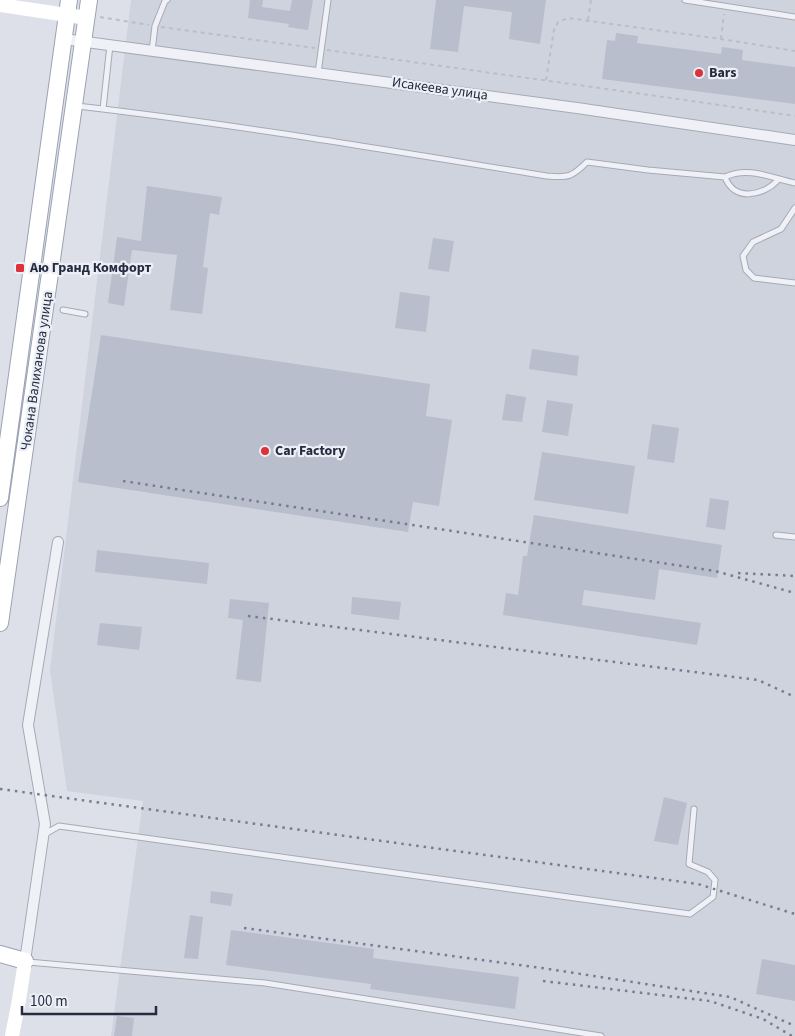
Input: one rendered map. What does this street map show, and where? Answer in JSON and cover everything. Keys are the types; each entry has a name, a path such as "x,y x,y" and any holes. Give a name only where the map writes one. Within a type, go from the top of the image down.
{"main road":[{"name":"Чокана Валиханова улица","path":"0,498 68,7"},
{"name":"Чокана Валиханова улица","path":"0,623 54,309 75,106 88,11"},
{"path":"27,304 54,309"},
{"path":"0,954 25,961"},
{"path":"0,962 25,961"}],"street":[{"path":"3,5 68,7 88,11"},
{"name":"Исакеева улица","path":"64,39 577,108 795,140"},
{"path":"12,1036 20,1000 45,824 28,725 58,542"}],"lane":[{"path":"152,51 155,26 167,0"},
{"path":"318,73 328,0"},
{"path":"685,0 795,18"},
{"path":"103,109 110,45"},
{"path":"75,106 260,131 564,178 575,174 587,162 725,177 735,172 754,173 795,183"},
{"path":"725,177 727,183 736,192 750,195 772,186 778,180"},
{"path":"795,208 781,230 753,242 744,256 746,270 754,278 795,283"},
{"path":"54,309 85,314"},
{"path":"776,535 795,537"},
{"path":"44,834 59,826 690,914 713,897 715,880 708,872 689,864 694,809"},
{"path":"25,961 265,983 601,1036"}],"path":[{"path":"588,20 591,0"},
{"path":"721,39 725,6"},
{"path":"88,11 155,26 795,116"},
{"path":"546,80 554,30 558,22 568,18 795,51"}],"shaded area":[{"path":"131,0 795,0 795,1036 111,1036 143,801 67,791 50,670"}],"building":[{"path":"250,0 263,0 262,7 290,11 292,0 313,0 308,30 288,27 289,24 248,18"},
{"path":"436,0 546,0 540,44 509,39 512,12 464,6 458,52 430,49"},
{"name":"Bars","path":"616,33 638,36 637,43 721,54 722,47 743,50 742,60 795,67 795,104 602,79 607,40 615,41"},
{"path":"147,186 222,197 219,215 210,213 203,267 208,268 202,314 170,310 177,255 132,250 124,306 108,303 117,237 141,241"},
{"path":"433,238 454,241 449,272 428,269"},
{"path":"400,292 430,296 426,332 395,328"},
{"name":"Car Factory","path":"101,335 430,384 426,416 452,420 439,506 413,502 408,532 78,482"},
{"path":"532,349 579,356 577,376 529,369"},
{"path":"506,394 526,397 522,422 502,420"},
{"path":"547,400 573,404 568,436 542,432"},
{"path":"652,424 679,428 674,463 647,459"},
{"path":"542,452 635,466 628,514 534,500"},
{"path":"710,498 729,501 725,530 706,527"},
{"path":"534,515 722,545 717,578 659,569 655,600 584,590 582,605 701,623 697,645 503,615 506,593 518,595 523,556 527,556"},
{"path":"97,550 209,563 207,584 95,572"},
{"path":"352,597 401,602 399,620 351,614"},
{"path":"230,599 269,603 261,682 236,679 243,620 228,618"},
{"path":"100,623 142,627 139,650 97,645"},
{"path":"664,797 687,803 678,845 654,841"},
{"path":"211,891 233,894 231,906 210,903"},
{"path":"190,915 203,917 198,959 184,958"},
{"path":"231,930 374,949 373,958 519,977 515,1009 370,989 371,984 226,965"},
{"path":"762,959 795,965 795,1001 756,994"},
{"path":"117,1016 134,1018 132,1036 114,1036"}],"railway":[{"path":"123,481 715,571 795,593"},
{"path":"738,573 795,576"},
{"path":"248,616 758,680 795,697"},
{"path":"0,789 698,884 795,914"},
{"path":"244,928 542,968 730,997 795,1026"},
{"path":"543,981 710,1001 763,1019 792,1036"}],"place":[{"name":"Bars","path":"699,73"},
{"name":"Аю Гранд Комфорт","path":"20,268"},
{"name":"Car Factory","path":"265,451"}]}
